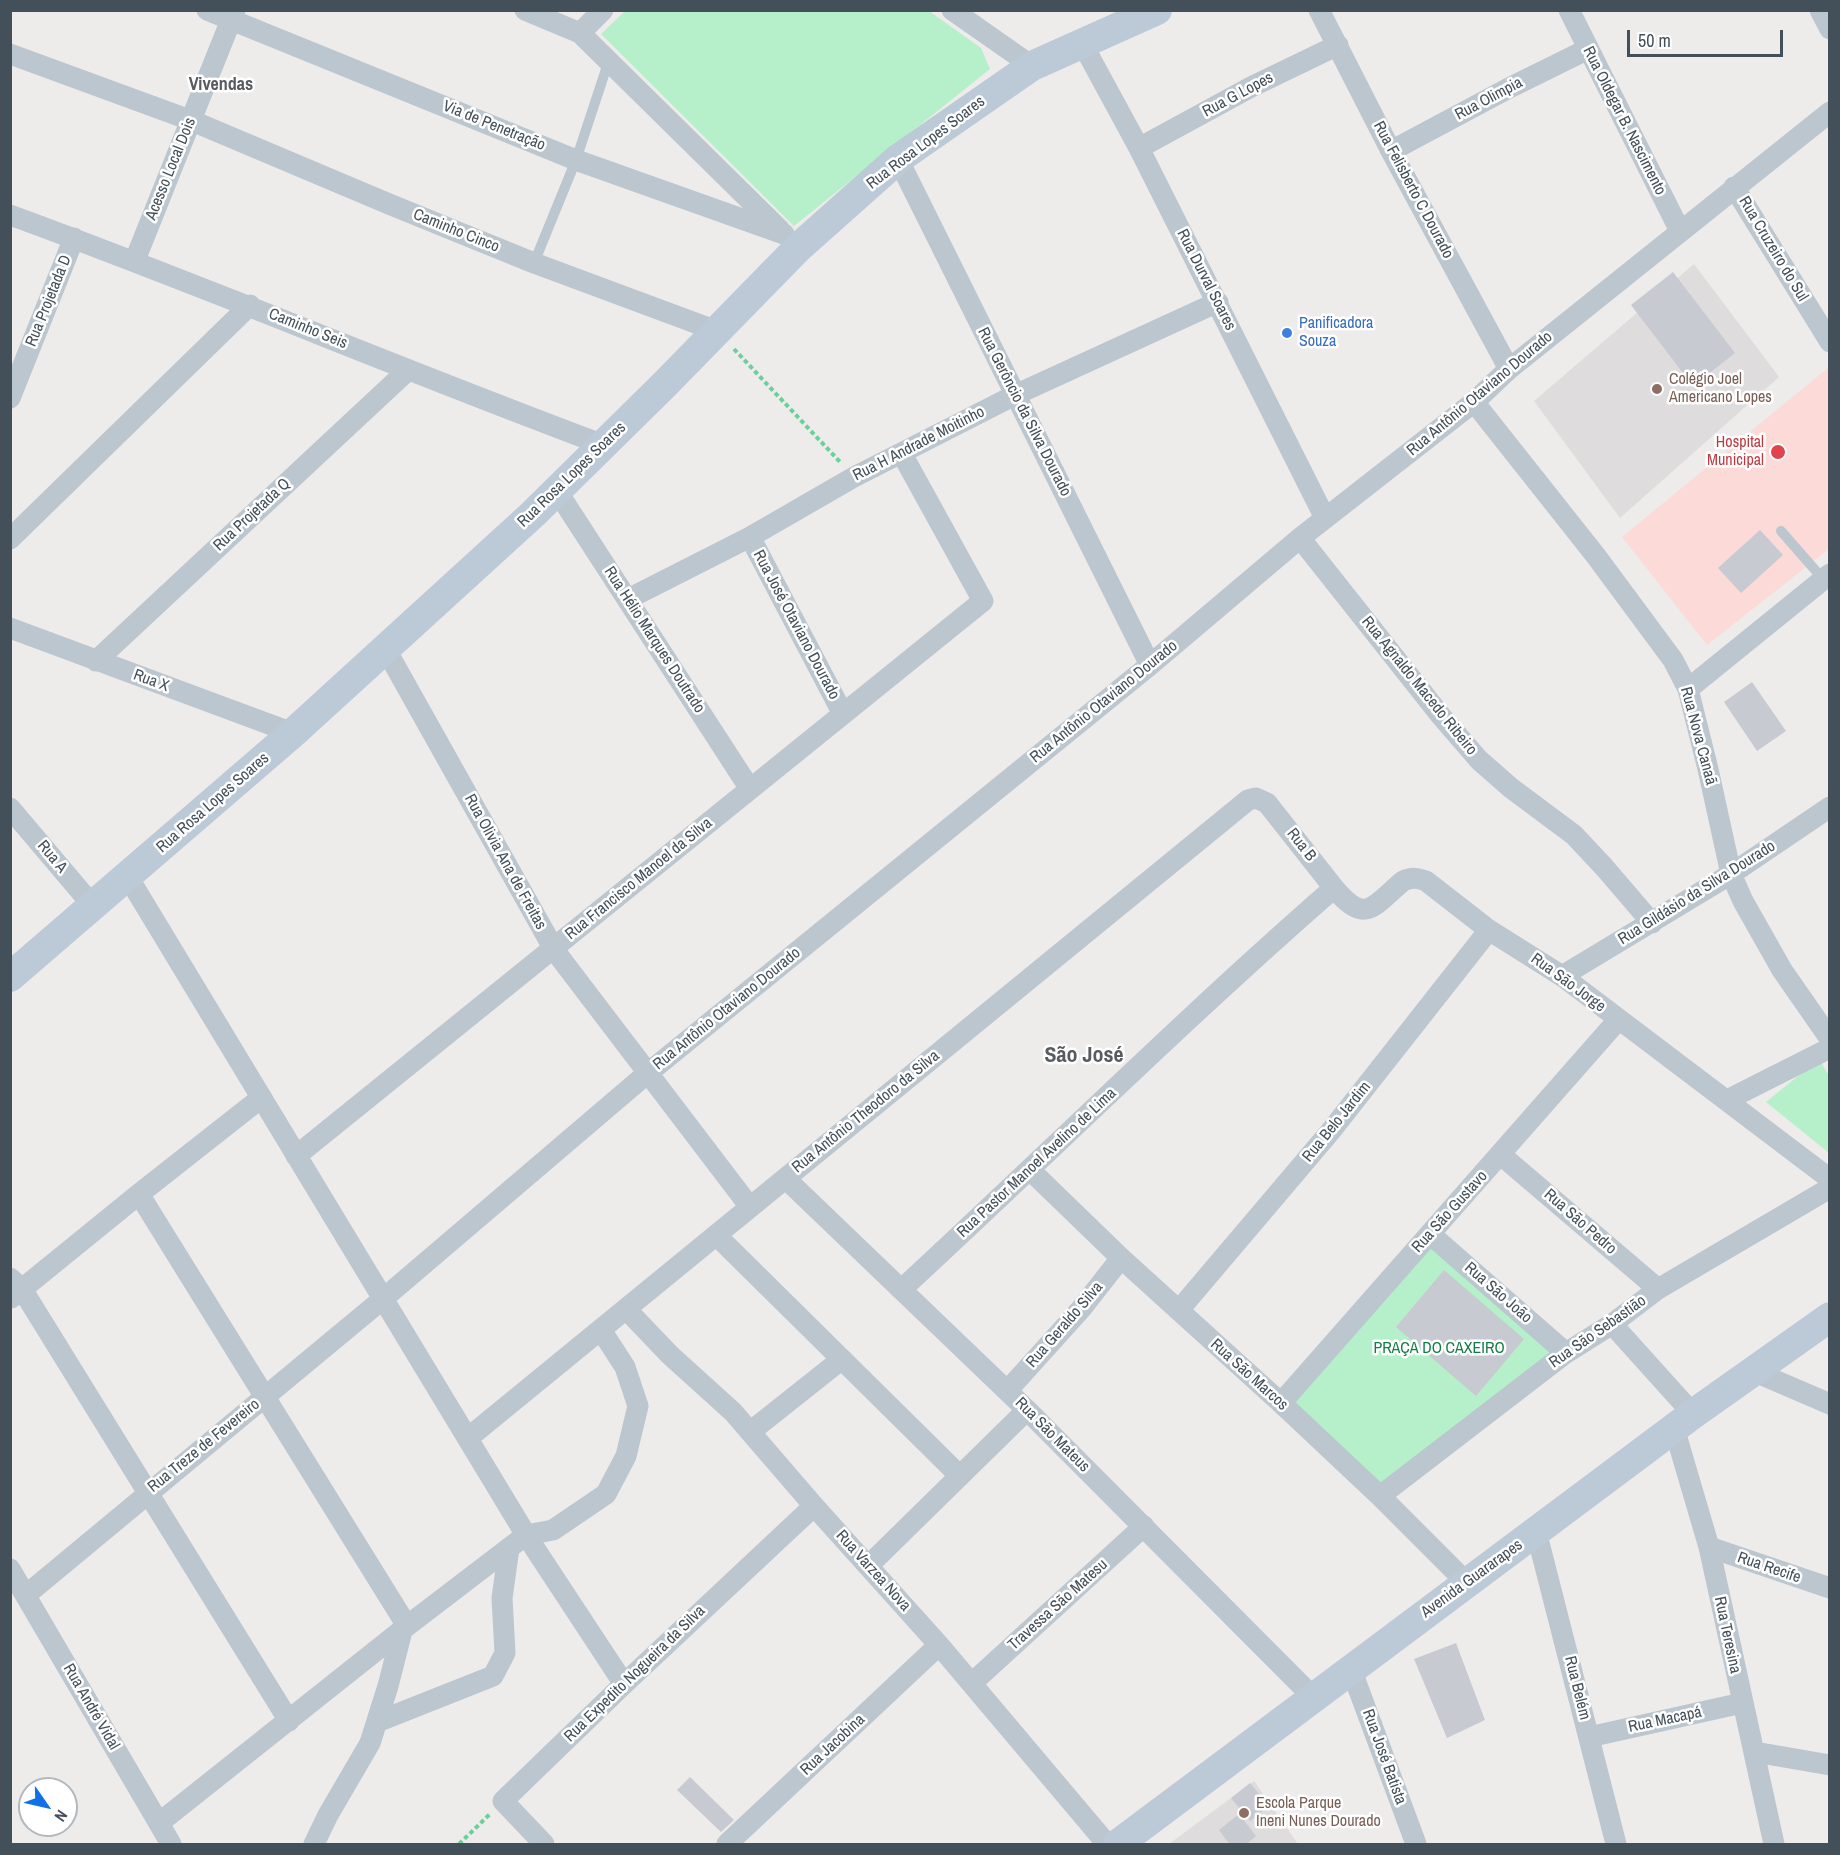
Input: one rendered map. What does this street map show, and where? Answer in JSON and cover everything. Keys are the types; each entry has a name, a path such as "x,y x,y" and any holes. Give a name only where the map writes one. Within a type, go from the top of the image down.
{"street":[{"name":"Via de Penetração","path":"207,10 233,15 576,160 791,241"},
{"path":"525,10 587,20 609,60 791,241"},
{"path":"952,10 1032,66"},
{"name":"Rua Rosa Lopes Soares","path":"10,977 293,733 557,491 717,331 791,241 898,159 1032,66 1157,10"},
{"name":"Rua Felisberto C Dourado","path":"1319,10 1391,151 1509,369"},
{"name":"Rua Oldegar B. Nascimento","path":"1569,10 1680,231"},
{"path":"1820,10 1830,28"},
{"name":"Acesso Local Dois","path":"135,260 233,15"},
{"name":"Rua Durval Soares","path":"1082,43 1218,302 1325,518"},
{"name":"Rua G Lopes","path":"1139,148 1251,87 1338,45"},
{"name":"Rua Olimpia","path":"1391,151 1588,49"},
{"name":"Caminho Cinco","path":"10,54 190,120 534,263 717,331"},
{"name":"Rua Antônio Otaviano Dourado","path":"384,1298 648,1073 1150,665 1300,538 1474,402 1509,369 1830,112"},
{"name":"Rua Gerôncio da Silva Dourado","path":"898,159 1150,665"},
{"name":"Rua Cruzeiro do Sul","path":"1734,187 1830,342"},
{"name":"Caminho Seis","path":"10,214 135,260 408,370 604,445"},
{"name":"Rua Projetada D","path":"10,398 74,238"},
{"name":"Rua H Andrade Moitinho","path":"628,599 750,537 854,477 1015,395 1218,302"},
{"path":"10,539 250,305"},
{"name":"Rua Projetada Q","path":"96,661 408,370"},
{"name":"Rua Nova Canaã","path":"1474,402 1596,556 1673,660 1688,689 1731,874 1743,902 1782,970 1830,1039"},
{"name":"Rua Francisco Manoel da Silva","path":"296,1156 982,601 902,454"},
{"name":"Rua Hélio Marques Doutrado","path":"557,491 750,789"},
{"name":"Rua José Otaviano Dourado","path":"750,537 843,714"},
{"name":"Rua Agnaldo Macedo Ribeiro","path":"1300,538 1441,716 1479,760 1510,788 1574,835 1652,923"},
{"path":"1688,689 1826,577"},
{"name":"Rua X","path":"10,628 293,733"},
{"name":"Rua Olivia Ana de Freitas","path":"385,648 553,948 750,1208"},
{"name":"Rua Antônio Theodoro da Silva","path":"468,1438 1248,800 1256,798 1268,803"},
{"name":"Rua B","path":"1268,803 1334,888"},
{"name":"Rua Gildásio da Silva Dourado","path":"1562,976 1731,874 1830,807"},
{"name":"Rua A","path":"10,808 93,906"},
{"path":"128,877 526,1535 624,1684"},
{"name":"Rua São Jorge","path":"1334,888 1346,902 1361,910 1372,908 1403,881 1417,878 1426,881 1489,930 1562,976 1830,1179"},
{"name":"Rua Pastor Manoel Avelino de Lima","path":"902,1289 1161,1045 1334,888"},
{"name":"Rua Belo Jardim","path":"1179,1310 1330,1132 1489,930"},
{"name":"Rua São Gustavo","path":"1281,1402 1618,1020"},
{"path":"1727,1100 1830,1048"},
{"path":"261,1098 14,1289 148,1492 289,1721"},
{"name":"Rua São Pedro","path":"1501,1155 1658,1289"},
{"name":"Rua São Marcos","path":"1030,1170 1121,1258 1281,1402 1466,1582"},
{"name":"Rua São Mateus","path":"786,1179 1028,1410 1313,1698"},
{"name":"Rua São Sebastião","path":"1380,1497 1566,1353 1612,1324 1658,1289 1830,1188"},
{"path":"139,1194 266,1396 405,1628 370,1743 328,1815 314,1845"},
{"name":"Rua São João","path":"1430,1234 1566,1353"},
{"path":"716,1235 960,1476"},
{"name":"Rua Geraldo Silva","path":"1007,1391 1081,1309 1121,1258"},
{"name":"Rua Treze de Fevereiro","path":"26,1595 384,1298"},
{"name":"Rua Varzea Nova","path":"626,1309 670,1355 733,1412 972,1683 1107,1845"},
{"name":"Avenida Guararapes","path":"1118,1845 1466,1582 1684,1421 1830,1317"},
{"path":"1612,1324 1684,1421"},
{"path":"159,1823 526,1535 553,1530 606,1494 626,1456 638,1406 626,1367 601,1330"},
{"path":"750,1432 842,1359"},
{"path":"1754,1371 1830,1404"},
{"path":"868,1566 1028,1410"},
{"name":"Rua Teresina","path":"1684,1421 1773,1845"},
{"name":"Rua Expedito Nogueira da Silva","path":"503,1801 814,1506"},
{"name":"Travessa São Matesu","path":"972,1683 1144,1526"},
{"name":"Rua Belém","path":"1536,1531 1616,1845"},
{"name":"Rua Recife","path":"1709,1547 1830,1588"},
{"path":"377,1722 493,1676 505,1653 502,1598 509,1548"},
{"name":"Rua André Vidal","path":"10,1569 171,1845"},
{"name":"Rua Jacobina","path":"727,1845 939,1645"},
{"name":"Rua José Batista","path":"1351,1669 1416,1845"},
{"name":"Rua Macapá","path":"1589,1737 1742,1703"},
{"path":"1755,1752 1830,1765"},
{"path":"503,1801 544,1845"}],"lane":[{"path":"534,263 576,160 609,60"},
{"path":"1781,531 1826,577"}],"path":[{"path":"717,331 854,477"},
{"path":"459,1845 503,1801"}],"shaded area":[{"name":"Colégio Joel Americano Lopes","path":"1694,264 1779,377 1620,518 1534,401"},
{"name":"Hospital Municipal","path":"1829,367 1829,549 1707,645 1622,537"},
{"name":"Escola Parque Ineni Nunes Dourado","path":"1254,1781 1298,1844 1169,1844"}],"green space":[{"path":"625,11 929,11 981,48 990,69 794,226 601,34"},
{"path":"1819,1059 1829,1076 1829,1153 1766,1102"},
{"name":"PRAÇA DO CAXEIRO","path":"1432,1240 1558,1352 1380,1491 1286,1403"}],"building":[{"path":"1673,272 1735,353 1693,386 1631,305"},
{"path":"1760,530 1783,555 1741,593 1718,568"},
{"path":"1752,682 1786,731 1757,751 1724,702"},
{"path":"1444,1270 1524,1339 1476,1396 1396,1327"},
{"path":"1456,1643 1485,1720 1447,1738 1414,1659"},
{"path":"690,1777 734,1820 721,1832 677,1790"},
{"path":"1250,1783 1269,1806 1250,1821 1231,1798"},
{"path":"1239,1814 1256,1836 1245,1845 1230,1845 1219,1830"}],"place":[{"name":"Panificadora Souza","path":"1287,333"},
{"name":"Colégio Joel Americano Lopes","path":"1657,389"},
{"name":"Hospital Municipal","path":"1778,452"},
{"name":"Escola Parque Ineni Nunes Dourado","path":"1244,1813"}],"district":[{"name":"Vivendas","path":"221,85"},
{"name":"São José","path":"1084,1056"}]}
